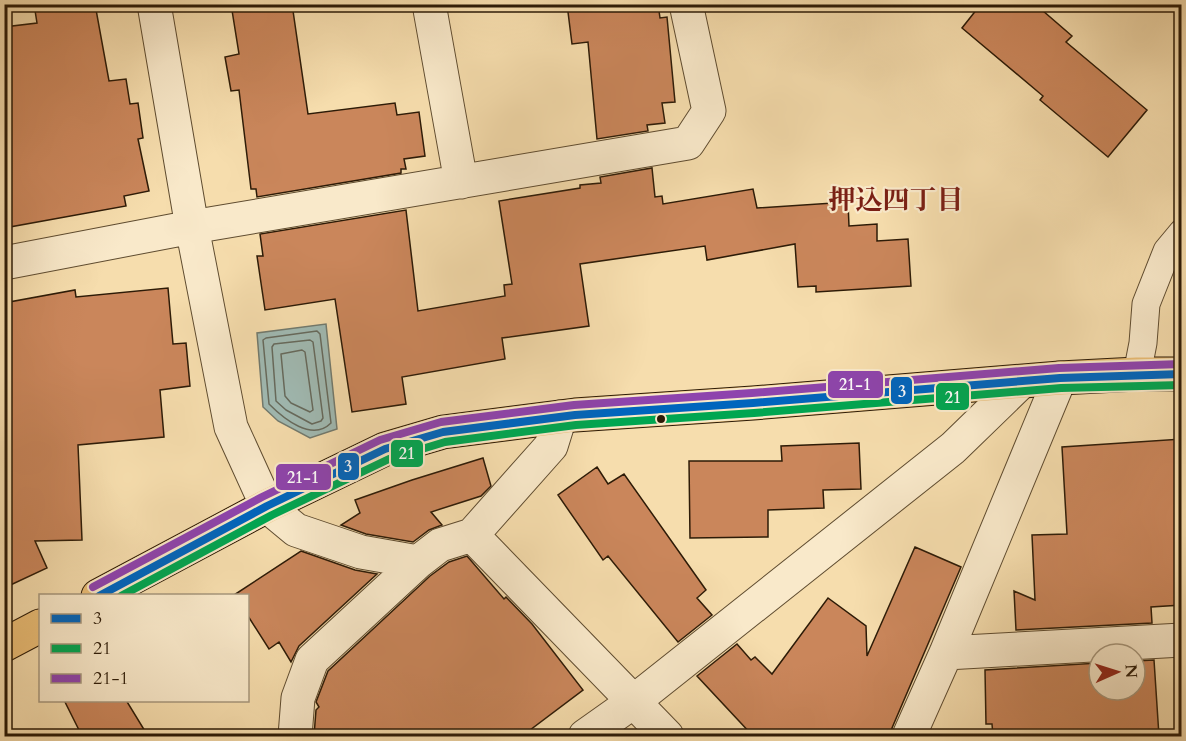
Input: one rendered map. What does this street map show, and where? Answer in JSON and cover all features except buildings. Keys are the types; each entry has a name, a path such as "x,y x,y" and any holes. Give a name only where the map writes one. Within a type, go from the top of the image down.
{"main road":[{"path":"102,594 267,506 385,449 443,432 560,417 1060,378 1182,374"},
{"path":"4,645 39,627"}],"street":[{"path":"154,4 192,227 231,427 267,506 297,530 361,552 418,562"},
{"path":"429,4 461,182"},
{"path":"4,264 192,227 688,143 709,111 686,4"},
{"path":"909,736 946,653 1060,378"},
{"path":"585,736 633,702 953,448 1021,382"},
{"path":"295,736 298,698 312,660 418,562 440,545 472,535 550,446 560,417"},
{"path":"472,535 667,736"},
{"path":"946,653 1182,640"}],"lane":[{"path":"1137,374 1143,343 1146,304 1167,251 1182,233"}],"water":[{"path":"326,324 337,429 310,438 278,421 263,407 257,333"}],"transit line":[{"name":"21-1","path":"93,587 262,497 380,440 441,422 574,405 1059,368 1182,364"},
{"name":"3","path":"103,594 267,506 385,449 443,432 575,415 1060,378 1182,374"},
{"name":"21","path":"125,594 272,515 389,459 445,442 576,425 1061,388 1182,385"}],"district":[{"name":"押込四丁目","path":"896,200"}]}
